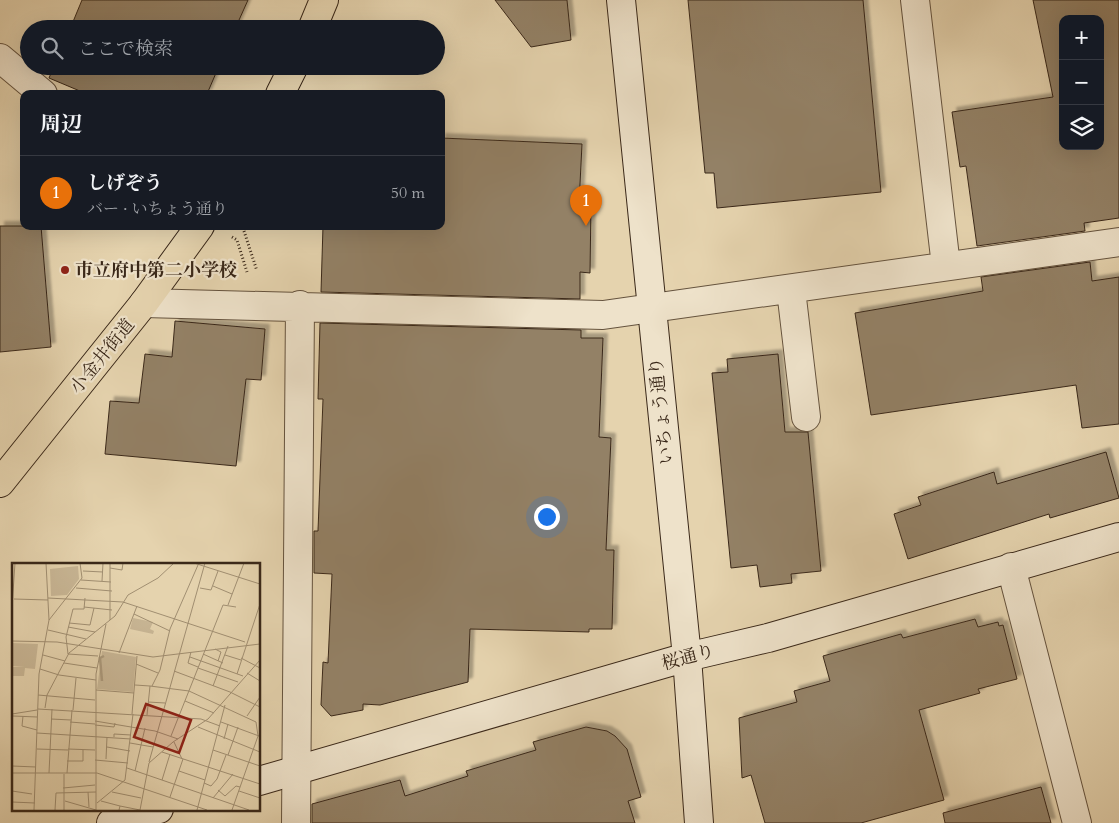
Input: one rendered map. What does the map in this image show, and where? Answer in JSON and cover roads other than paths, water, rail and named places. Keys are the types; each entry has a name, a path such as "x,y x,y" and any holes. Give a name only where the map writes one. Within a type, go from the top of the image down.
{"main road":[{"path":"316,20 324,0"},
{"path":"282,90 290,75"},
{"name":"小金井街道","path":"0,483 144,303 197,230"}],"street":[{"name":"いちょう通り","path":"621,0 687,657 699,823"},
{"path":"915,0 946,266"},
{"path":"0,58 20,75"},
{"path":"20,75 38,90"},
{"path":"144,303 300,305 603,315 651,310 1119,242"},
{"path":"791,290 806,417"},
{"path":"296,823 298,770 300,305"},
{"name":"桜通り","path":"260,781 687,657 768,638 1119,537"},
{"path":"1012,568 1077,823"},
{"path":"111,823 156,810"}],"place":[{"name":"しげぞう","path":"586,226"},
{"name":"市立府中第二小学校","path":"65,270"}]}
